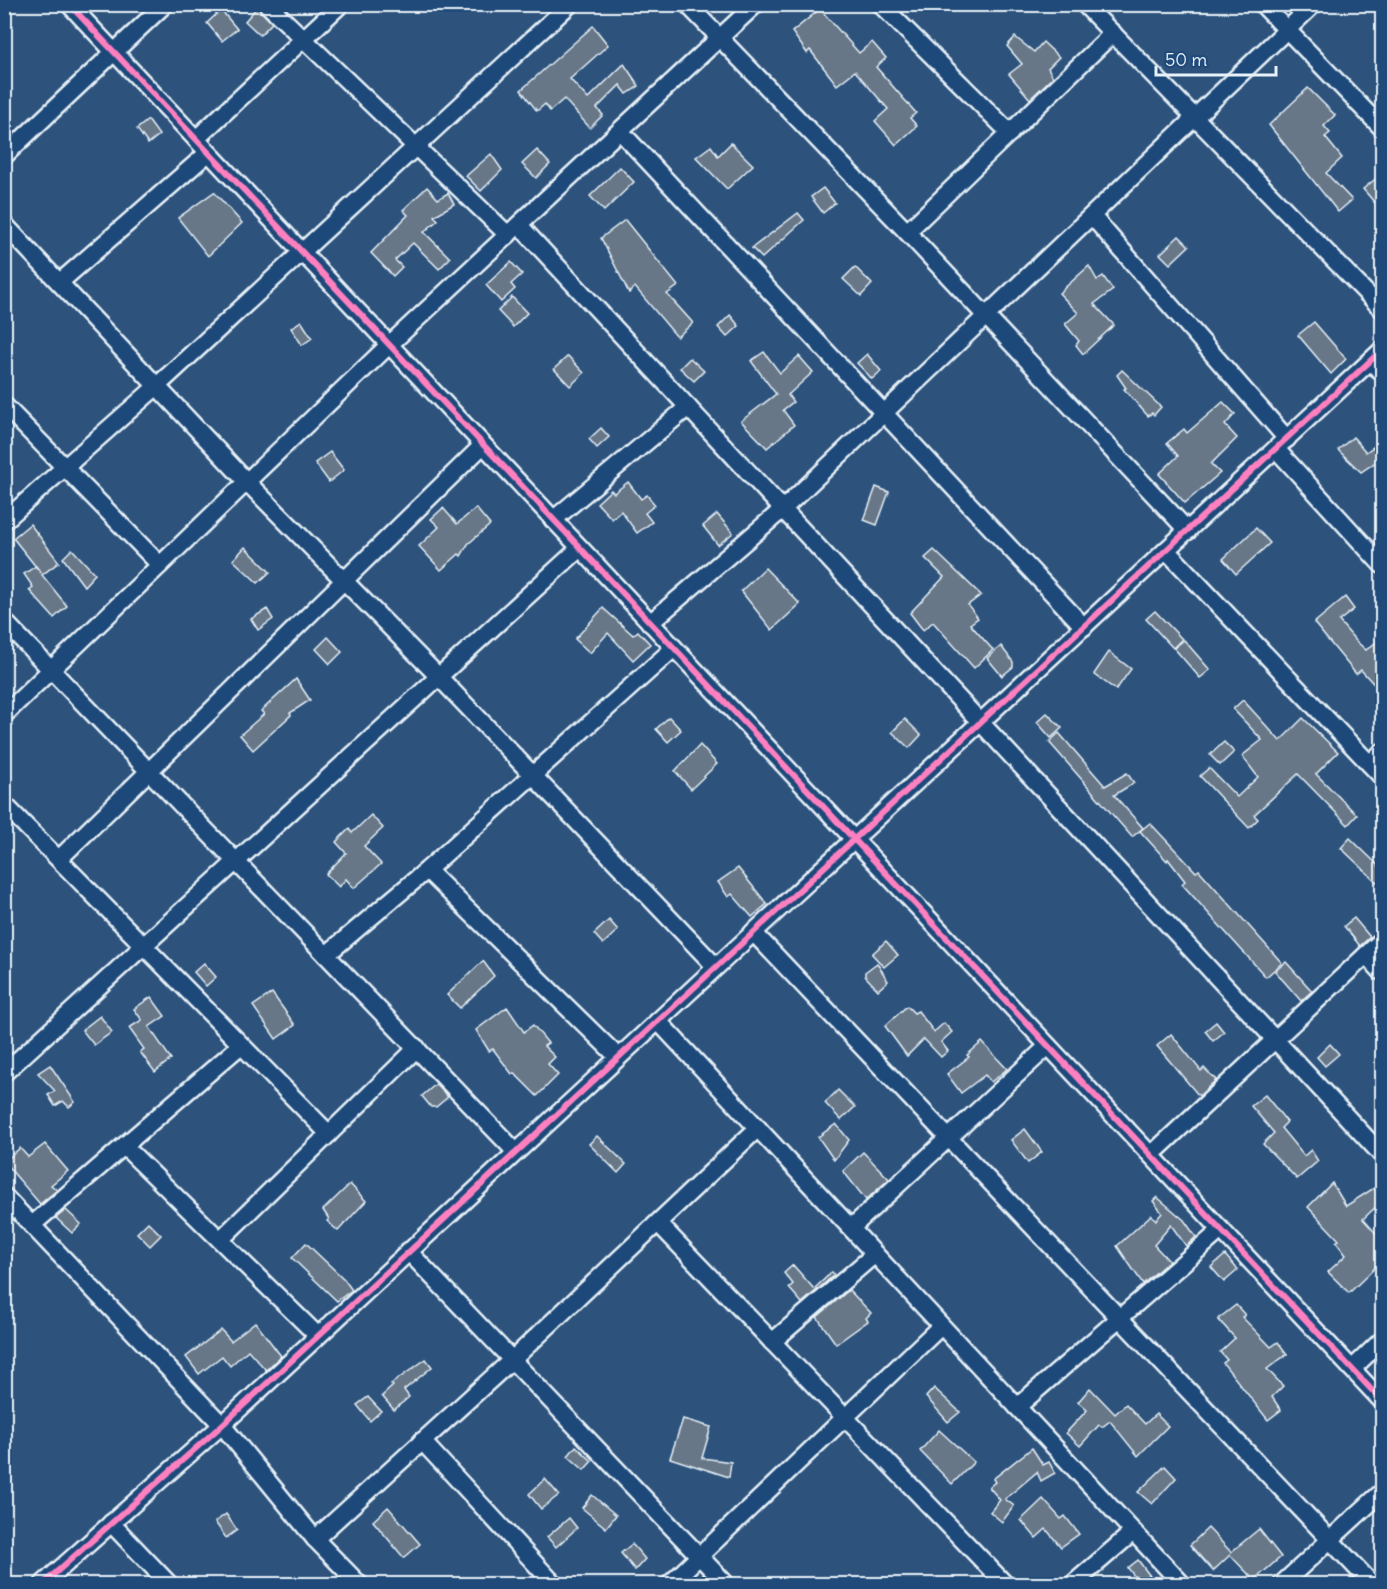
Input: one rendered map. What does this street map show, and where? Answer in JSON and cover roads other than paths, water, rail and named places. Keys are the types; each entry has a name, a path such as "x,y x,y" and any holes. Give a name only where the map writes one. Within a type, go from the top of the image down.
{"street":[{"path":"69,4 1383,1401"},
{"path":"4,156 165,4"},
{"path":"267,4 415,147 513,230 688,407 1383,1155"},
{"path":"196,139 341,4"},
{"path":"4,521 157,386 570,4"},
{"path":"687,4 987,316 1188,531"},
{"path":"4,715 389,345 756,4"},
{"path":"880,4 1010,133"},
{"path":"1084,4 1197,116 1383,309"},
{"path":"1262,4 1383,128"},
{"path":"650,623 783,509 885,414 1314,4"},
{"path":"907,232 1113,33"},
{"path":"620,131 1084,627"},
{"path":"60,282 208,153"},
{"path":"1092,216 1383,564"},
{"path":"4,224 247,482 438,676 716,967"},
{"path":"43,1584 222,1425 1281,444 1379,362"},
{"path":"4,405 160,565"},
{"path":"553,520 688,407"},
{"path":"59,859 483,445"},
{"path":"4,1073 579,548"},
{"path":"1166,550 1383,777"},
{"path":"4,621 516,1152"},
{"path":"326,955 427,870 674,648"},
{"path":"1370,764 1383,752"},
{"path":"4,804 329,1134"},
{"path":"427,870 618,1057"},
{"path":"753,932 1372,1584"},
{"path":"1151,1155 1383,940"},
{"path":"1366,955 1383,972"},
{"path":"658,1021 1182,1584"},
{"path":"32,1225 241,1045"},
{"path":"850,1228 947,1136 1048,1046"},
{"path":"220,1240 417,1048"},
{"path":"315,1539 512,1360 758,1128"},
{"path":"123,1146 318,1336"},
{"path":"4,1196 222,1425 315,1539 359,1584"},
{"path":"658,1223 1005,1584"},
{"path":"1017,1407 1221,1230"},
{"path":"408,1251 726,1584"},
{"path":"772,1342 875,1254"},
{"path":"670,1584 942,1326"},
{"path":"1352,1369 1383,1340"},
{"path":"422,1442 554,1584"},
{"path":"1282,1584 1383,1492"},
{"path":"111,1523 169,1584"},
{"path":"1073,1584 1133,1532"}]}
